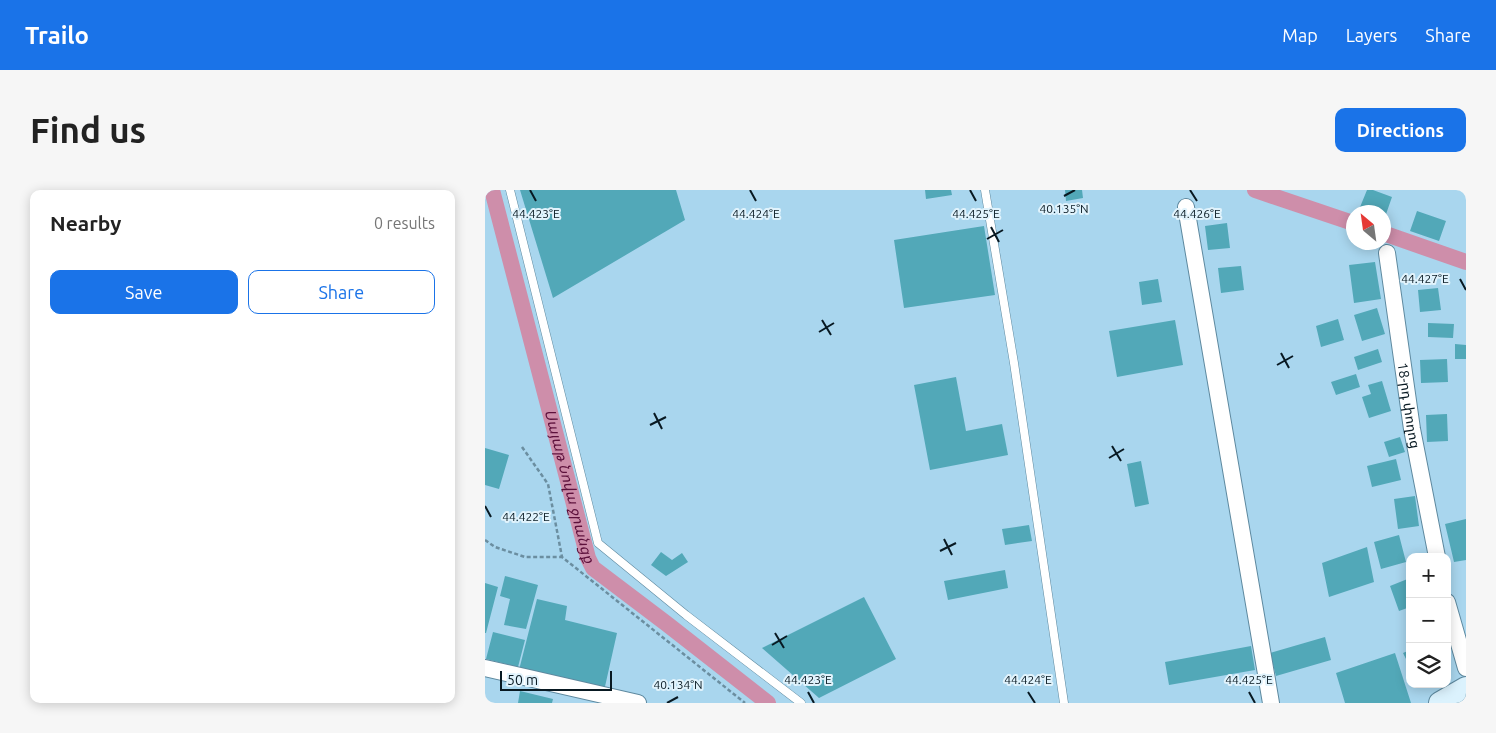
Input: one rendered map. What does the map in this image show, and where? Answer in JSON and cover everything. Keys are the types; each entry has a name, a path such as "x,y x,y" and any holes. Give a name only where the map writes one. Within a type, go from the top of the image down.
{"main road":[{"path":"1440,703 1466,688"}],"street":[{"path":"1186,207 1271,703"},
{"name":"18-րդ փողոց","path":"1387,253 1412,429 1436,553"},
{"path":"1451,616 1466,668"},
{"path":"485,668 637,703"}],"lane":[{"path":"510,190 598,543 686,615 801,703"},
{"path":"985,190 1014,363 1064,703"}],"path":[{"path":"523,447 548,484 562,557"},
{"path":"485,540 495,547 525,557 562,557 745,703"}],"building":[{"path":"520,190 676,190 685,220 553,298"},
{"path":"925,190 951,190 952,195 926,199"},
{"path":"1065,190 1082,190 1083,198 1066,201"},
{"path":"1367,190 1373,190 1392,197 1389,205 1361,205"},
{"path":"1417,211 1446,221 1439,241 1410,231"},
{"path":"1227,223 1230,248 1208,250 1205,226"},
{"path":"984,226 995,295 904,308 894,240"},
{"path":"1375,262 1381,299 1354,303 1349,265"},
{"path":"1241,266 1244,290 1221,293 1218,268"},
{"path":"1158,279 1162,302 1142,305 1139,282"},
{"path":"1438,288 1441,310 1420,312 1418,290"},
{"path":"1377,308 1385,334 1362,341 1354,315"},
{"path":"1338,319 1344,340 1321,347 1316,326"},
{"path":"1175,320 1183,365 1117,377 1109,331"},
{"path":"1428,323 1454,324 1453,338 1428,337"},
{"path":"1455,344 1466,345 1466,359 1455,359"},
{"path":"1378,349 1382,362 1358,370 1354,357"},
{"path":"1447,359 1448,382 1421,383 1420,360"},
{"path":"1356,374 1360,387 1336,395 1331,382"},
{"path":"956,377 966,431 1002,424 1008,455 930,470 914,385"},
{"path":"1382,381 1391,411 1369,418 1362,397 1371,394 1368,385"},
{"path":"1447,414 1448,441 1427,442 1426,415"},
{"path":"1400,437 1405,452 1389,457 1384,442"},
{"path":"485,448 509,455 499,489 485,485"},
{"path":"1396,459 1401,480 1372,487 1367,466"},
{"path":"1141,461 1149,504 1135,507 1127,464"},
{"path":"1415,496 1419,526 1398,529 1394,499"},
{"path":"1466,519 1466,560 1454,562 1445,524"},
{"path":"1029,525 1032,541 1005,545 1002,529"},
{"path":"1399,535 1406,562 1381,569 1374,542"},
{"path":"1367,547 1374,582 1329,597 1322,563"},
{"path":"661,552 672,560 682,553 688,562 666,576 651,565"},
{"path":"1005,570 1008,588 948,600 944,581"},
{"path":"505,576 538,585 526,629 504,625 510,599 500,596"},
{"path":"1406,580 1406,608 1399,611 1390,586"},
{"path":"485,583 498,587 486,633 485,633"},
{"path":"864,597 896,659 819,698 762,648"},
{"path":"537,599 567,606 565,620 617,633 604,691 519,670"},
{"path":"493,632 525,640 518,667 486,659"},
{"path":"1325,637 1331,660 1276,676 1270,653"},
{"path":"1251,646 1255,670 1169,685 1165,662"},
{"path":"1395,653 1411,703 1345,703 1336,673"},
{"path":"520,691 553,699 552,703 518,703"}],"waterway":[{"name":"Սայաթ Նովա ջրանցք","path":"492,190 588,558 593,568 768,703"},
{"path":"1255,190 1346,221"},
{"path":"1391,236 1466,262"}]}
